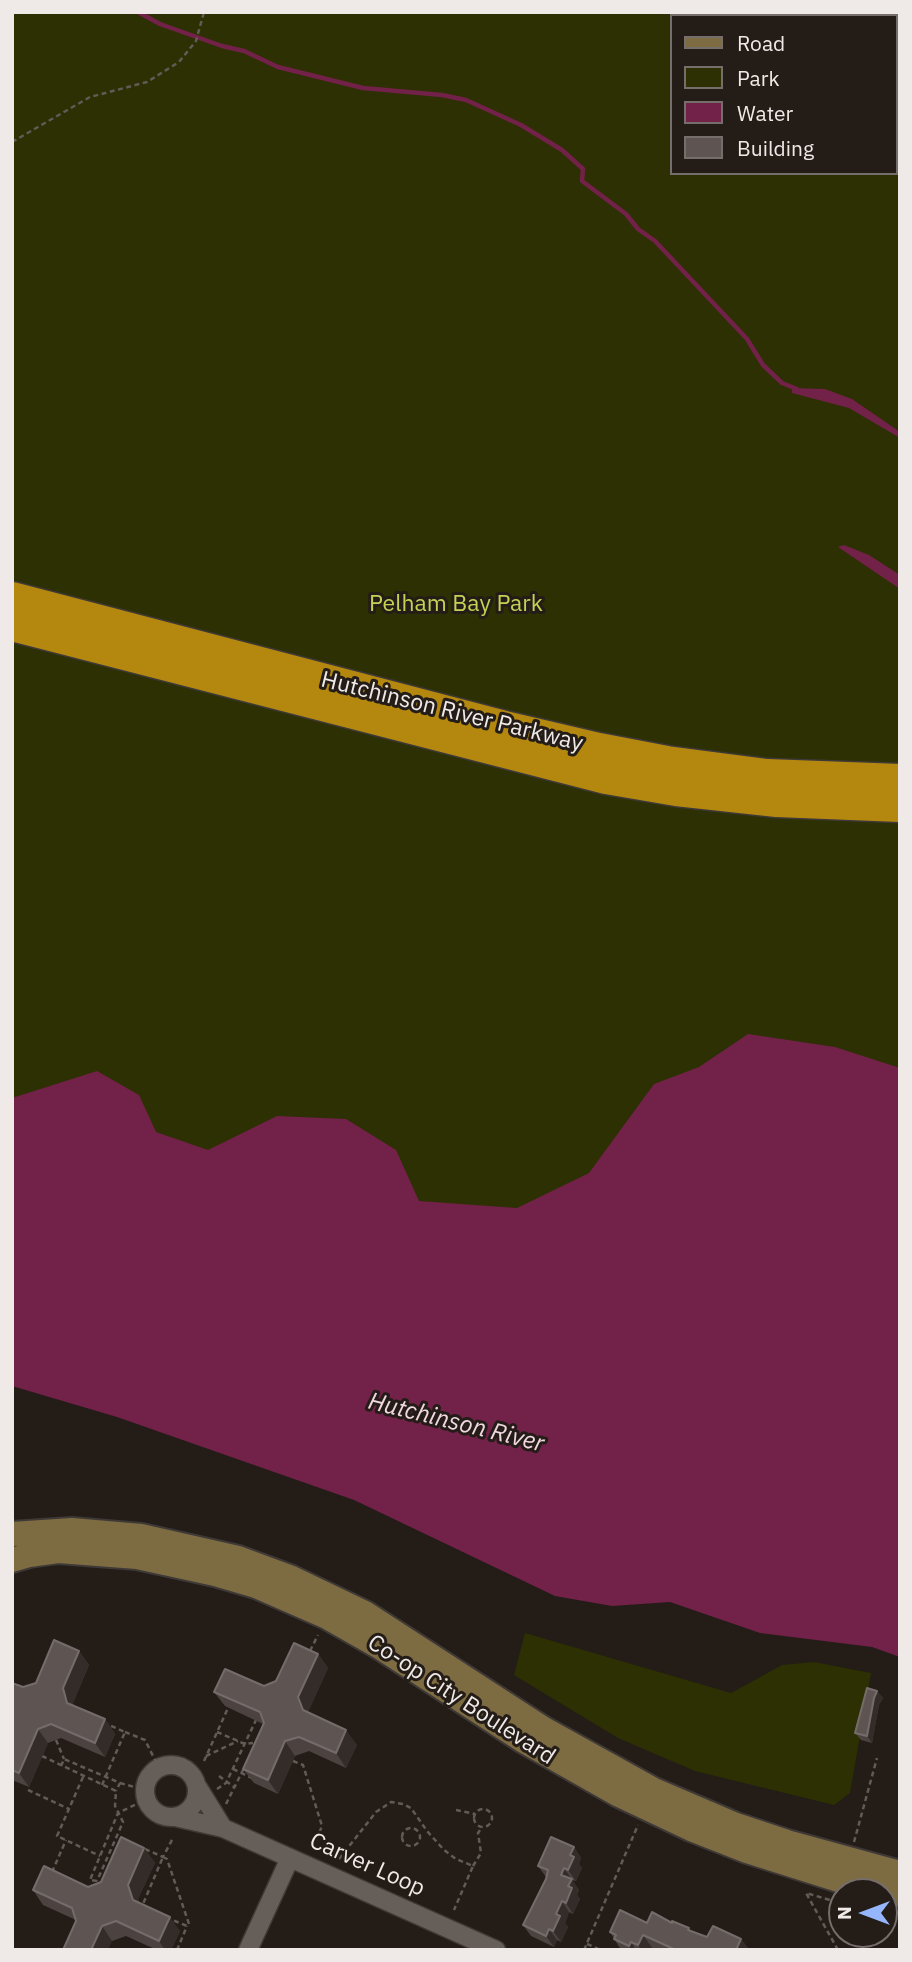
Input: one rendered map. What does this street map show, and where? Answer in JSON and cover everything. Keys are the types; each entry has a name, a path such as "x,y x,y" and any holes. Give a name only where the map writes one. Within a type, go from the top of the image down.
{"highway":[{"name":"Hutchinson River Parkway","path":"12,598 492,724 599,749 667,762 767,775 900,780"},
{"name":"Hutchinson River Parkway","path":"12,625 606,778 710,795 777,802 900,806"}],"main road":[{"name":"Co-op City Boulevard","path":"12,1534 72,1530 141,1536 237,1558 292,1578 365,1613 544,1729 691,1829 792,1866 900,1894"},
{"name":"Co-op City Boulevard","path":"12,1560 58,1551 137,1557 167,1562 256,1586 327,1616 572,1770 650,1803 900,1872"}],"street":[{"path":"223,1828 191,1774 184,1768 167,1765 159,1768 147,1782 146,1795 155,1811 168,1817 223,1828 290,1858"},
{"path":"175,1817 188,1811 193,1804 197,1786"},
{"name":"Carver Loop","path":"248,1950 290,1858 460,1942 496,1950"}],"path":[{"path":"12,142 90,97 147,82 179,62 196,41 203,14"},
{"path":"306,1658 327,1616"},
{"path":"204,1761 229,1708"},
{"path":"217,1789 226,1783 256,1720"},
{"path":"102,1722 145,1741 159,1768"},
{"path":"102,1785 125,1732"},
{"path":"217,1732 245,1744 263,1738"},
{"path":"56,1741 64,1759 146,1795"},
{"path":"206,1756 237,1741"},
{"path":"224,1807 254,1743"},
{"path":"240,1755 247,1759"},
{"path":"42,1756 116,1791"},
{"path":"854,1842 877,1758"},
{"path":"61,1766 64,1759"},
{"path":"293,1761 303,1765 322,1826 313,1848"},
{"path":"75,1772 78,1765"},
{"path":"233,1769 255,1780"},
{"path":"89,1779 92,1771"},
{"path":"83,1776 57,1836 100,1856"},
{"path":"219,1776 234,1787"},
{"path":"100,1890 97,1881 123,1822 115,1806 116,1791 120,1783"},
{"path":"28,1790 69,1809"},
{"path":"97,1881 90,1880 118,1813 146,1795"},
{"path":"339,1859 362,1828 384,1805 391,1802 411,1808 427,1831 450,1855 473,1866"},
{"path":"584,1950 650,1803"},
{"path":"454,1910 481,1853 478,1833 482,1827 490,1824 492,1815 485,1809 475,1814 475,1823 482,1827"},
{"path":"456,1811 475,1814"},
{"path":"415,1829 421,1821"},
{"path":"415,1829 404,1832 402,1838 410,1846 416,1844 427,1831"},
{"path":"415,1829 420,1837"},
{"path":"173,1838 143,1904 146,1909 187,1926"},
{"path":"48,1880 66,1840"},
{"path":"140,1847 167,1859 188,1924 177,1950"},
{"path":"828,1899 806,1893 828,1932"},
{"path":"587,1944 601,1950"}],"green space":[{"name":"Pelham Bay Park","path":"12,12 900,12 900,1410 12,1164"},
{"path":"525,1633 731,1693 782,1665 814,1662 871,1673 850,1793 834,1805 695,1771 618,1738 514,1675"}],"water":[{"path":"792,388 825,389 852,399 900,432 900,438 849,408 792,393"},
{"path":"844,545 869,555 900,575 900,589 838,547"},
{"name":"Hutchinson River","path":"748,1034 835,1047 900,1068 900,1657 872,1647 760,1633 670,1602 612,1606 555,1596 354,1500 117,1417 12,1386 12,1098 97,1071 139,1095 156,1132 208,1150 277,1116 346,1119 396,1150 419,1201 517,1208 589,1173 654,1084 699,1067"}],"building":[{"path":"54,1640 79,1651 63,1688 67,1703 105,1719 95,1743 51,1724 38,1729 19,1773 12,1770 12,1683 23,1687 36,1683"},
{"path":"294,1643 318,1654 298,1697 303,1710 346,1730 336,1753 299,1737 285,1741 268,1780 243,1769 264,1723 260,1712 214,1692 225,1669 264,1686 276,1681"},
{"path":"867,1688 877,1691 867,1736 855,1733"},
{"path":"121,1837 144,1848 128,1885 133,1900 170,1917 159,1941 116,1921 102,1926 91,1950 63,1950 76,1921 72,1908 33,1890 44,1866 88,1887 101,1882"},
{"path":"551,1837 574,1847 570,1855 574,1857 568,1870 564,1868 561,1875 572,1879 568,1886 572,1888 566,1903 562,1901 556,1914 560,1916 553,1931 549,1929 546,1936 523,1925 546,1879 548,1870 538,1866"},
{"path":"620,1910 647,1923 652,1912 707,1937 713,1926 741,1939 736,1950 676,1950 643,1935 638,1945 631,1942 629,1946 614,1939 616,1935 610,1932"}],"waterway":[{"path":"138,12 160,24 244,51 278,67 363,88 442,95 466,100 521,125 562,150 583,169 582,181 626,214 638,229 655,241 747,339 763,365 782,383 797,389"}]}
